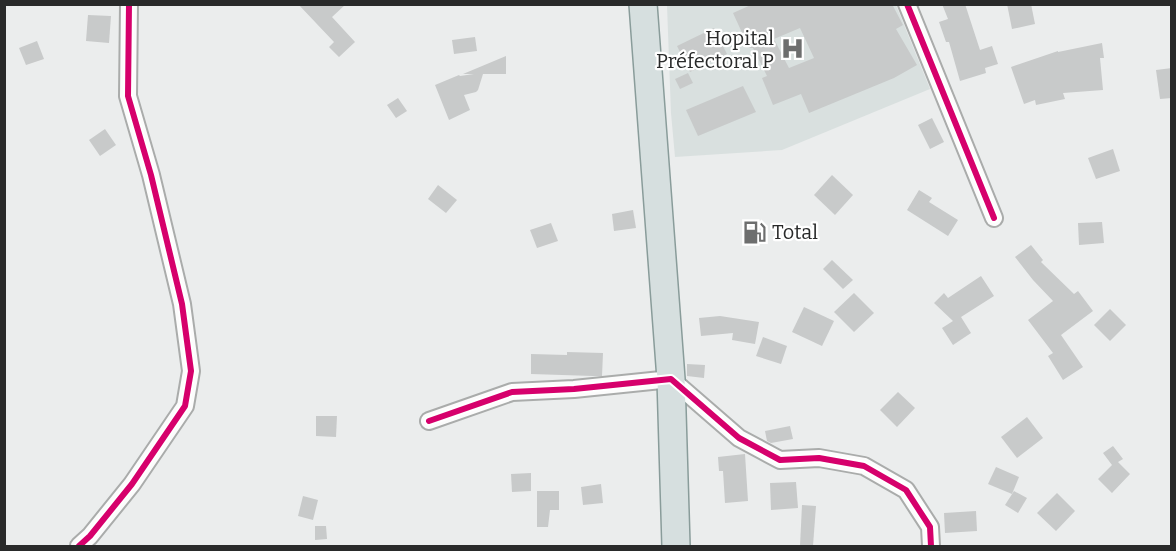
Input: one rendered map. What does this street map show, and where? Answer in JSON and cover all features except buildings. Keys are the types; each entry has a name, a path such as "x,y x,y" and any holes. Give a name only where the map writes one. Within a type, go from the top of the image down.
{"main road":[{"path":"643,4 671,379 676,546"}],"street":[{"path":"79,546 90,536 132,484 185,406 191,372 182,304 151,175 128,96 129,4"},
{"path":"908,4 993,218"},
{"path":"429,421 512,392 574,389 671,379 739,438 780,459 819,458 864,466 906,490 930,527 931,546"}],"shaded area":[{"name":"Hopital Préfectoral P","path":"667,5 896,5 930,89 782,150 675,157"}],"cycle path":[{"path":"79,546 90,536 132,484 185,406 191,371 182,304 151,175 128,96 129,4"},
{"path":"907,4 994,218"},
{"path":"429,421 512,392 574,389 671,379 739,438 780,460 819,458 864,466 906,490 930,527 931,546"}],"place":[{"name":"Hopital Préfectoral P","path":"792,49"},
{"name":"Total","path":"754,232"}]}
